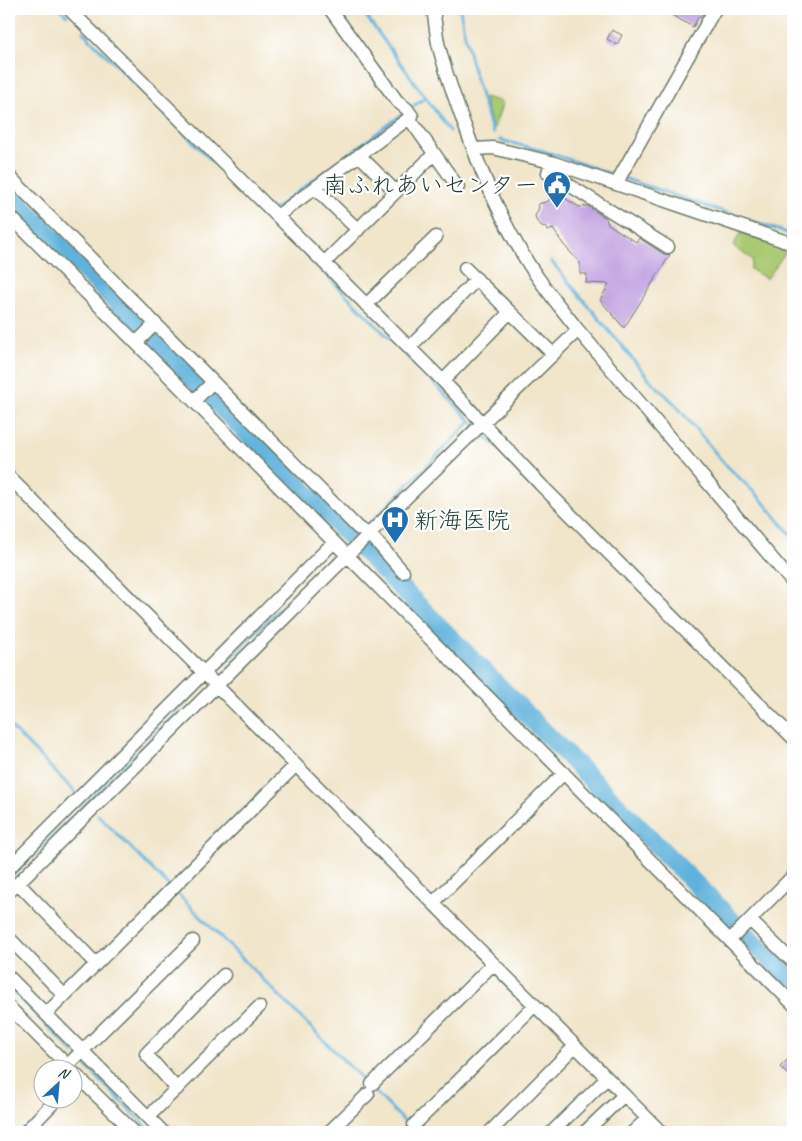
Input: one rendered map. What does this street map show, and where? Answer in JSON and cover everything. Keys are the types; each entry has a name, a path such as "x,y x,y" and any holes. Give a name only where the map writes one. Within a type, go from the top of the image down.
{"street":[{"path":"69,9 443,381 478,427 548,492 793,738"},
{"path":"330,9 408,113 458,187"},
{"path":"433,9 438,42 451,90 488,187 523,254 548,292 578,330 793,583"},
{"path":"619,179 715,9"},
{"path":"274,213 316,188 359,155 408,113"},
{"path":"473,149 493,148 619,179 793,244"},
{"path":"324,263 434,154"},
{"path":"359,155 396,192"},
{"path":"551,162 548,173 668,247"},
{"path":"9,176 212,384 403,572"},
{"path":"316,188 358,230"},
{"path":"9,215 197,398 334,542 351,553 564,773 740,929 793,962"},
{"path":"366,305 436,237"},
{"path":"466,268 553,354"},
{"path":"409,348 477,280"},
{"path":"443,381 510,312"},
{"path":"139,340 154,325"},
{"path":"9,868 209,676 351,553 578,330"},
{"path":"197,398 212,384"},
{"path":"9,477 296,765 436,900 494,964 661,1132"},
{"path":"96,964 13,888 334,542"},
{"path":"46,1014 296,765"},
{"path":"436,900 564,773"},
{"path":"740,929 793,876"},
{"path":"740,929 793,1004"},
{"path":"9,938 64,995"},
{"path":"82,1059 192,941"},
{"path":"329,1132 494,964"},
{"path":"177,1089 146,1054 224,975"},
{"path":"9,977 46,1014 71,1058"},
{"path":"414,1125 535,1006"},
{"path":"9,1007 66,1058"},
{"path":"148,1117 259,1007"},
{"path":"490,1132 575,1046"},
{"path":"82,1071 148,1117 163,1132"},
{"path":"82,1074 134,1132"},
{"path":"552,1132 607,1078"},
{"path":"585,1132 624,1095"},
{"path":"24,1132 48,1108"},
{"path":"633,1132 647,1119"}],"green space":[{"path":"484,97 503,102 494,128 492,127"},
{"path":"741,232 785,247 783,252 785,253 767,279 750,269 753,260 733,246"}],"building":[{"path":"661,9 706,9 701,17 699,16 693,27"},
{"path":"612,30 622,35 617,45 607,39"},
{"path":"551,186 564,192 563,197 579,207 587,206 606,218 608,224 636,242 639,238 664,254 670,255 624,328 600,300 609,284 586,283 587,274 580,274 580,263 553,229 547,231 546,227 537,222 535,216 539,208 538,204 549,201"},
{"path":"793,1054 793,1068 787,1074 780,1067"}],"waterway":[{"path":"60,9 67,15"},
{"path":"361,9 450,131"},
{"path":"460,9 474,72 493,133"},
{"path":"83,32 281,229"},
{"path":"409,109 426,97"},
{"path":"275,209 404,113"},
{"path":"500,140 544,151 617,176"},
{"path":"623,178 793,235"},
{"path":"9,194 793,982"},
{"path":"287,235 476,426"},
{"path":"551,261 650,380 675,404 723,462 759,497 793,537"},
{"path":"365,526 471,421"},
{"path":"480,431 499,449"},
{"path":"352,538 357,533"},
{"path":"346,540 350,537"},
{"path":"211,677 336,552"},
{"path":"9,880 207,682"},
{"path":"9,725 75,792"},
{"path":"98,815 170,887"},
{"path":"175,891 415,1132"},
{"path":"9,988 74,1053"},
{"path":"82,1062 152,1132"},
{"path":"664,1127 670,1132"}],"place":[{"name":"南ふれあいセンター","path":"557,209"},
{"name":"新海医院","path":"395,544"}]}
